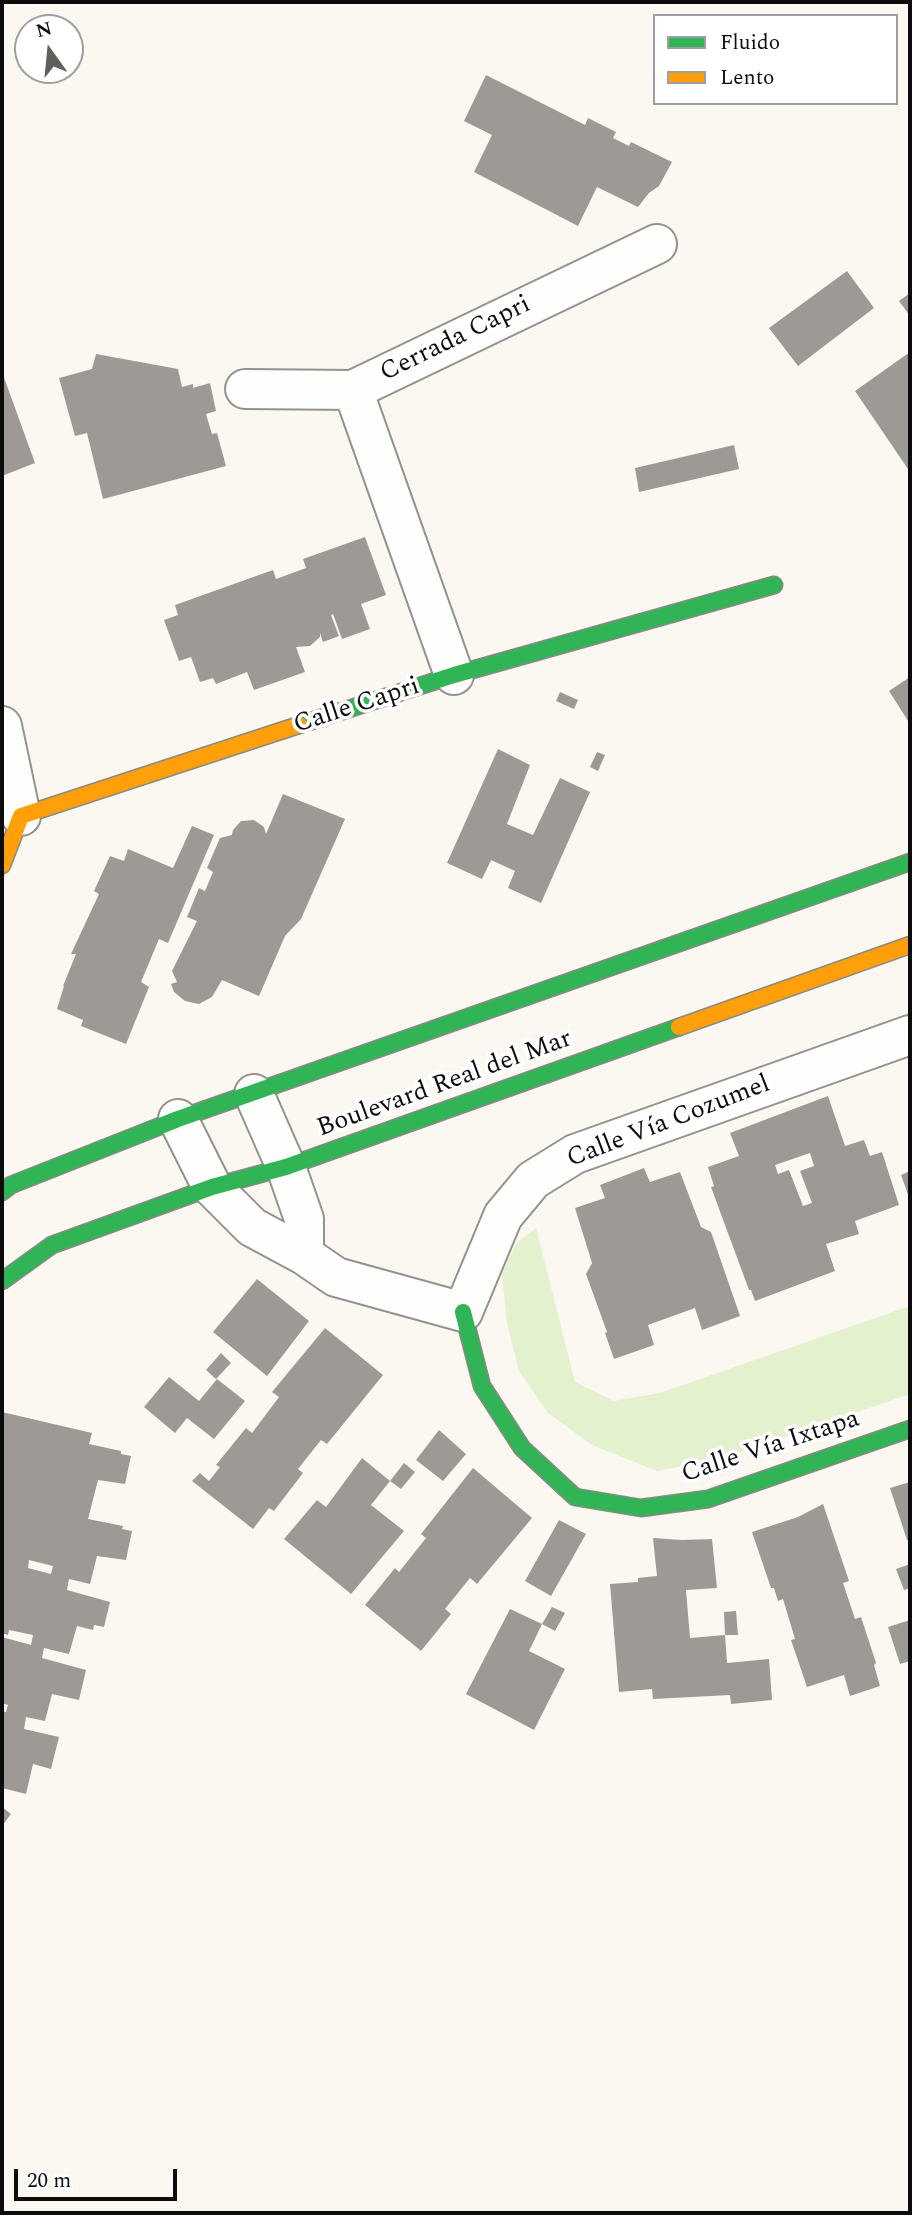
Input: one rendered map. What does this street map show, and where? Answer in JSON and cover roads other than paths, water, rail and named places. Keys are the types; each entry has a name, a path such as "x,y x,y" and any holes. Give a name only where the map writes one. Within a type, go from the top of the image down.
{"street":[{"name":"Cerrada Capri","path":"245,389 353,390 657,244"},
{"name":"Calle Capri","path":"21,816 454,675 353,390"},
{"path":"454,675 774,585"},
{"path":"2,726 21,816 2,864"},
{"name":"Boulevard Real del Mar","path":"2,1192 11,1185 178,1119 910,862"},
{"name":"Boulevard Real del Mar","path":"2,1280 52,1245 212,1187 286,1167 910,945"},
{"name":"Calle Vía Cozumel","path":"463,1312 503,1216 533,1180 575,1154 910,1035"},
{"path":"254,1094 286,1167 304,1219 304,1255"},
{"path":"178,1119 212,1187 252,1227 336,1276 463,1312"},
{"name":"Calle Vía Ixtapa","path":"463,1312 482,1386 522,1448 575,1497 641,1508 708,1499 910,1429"}]}
